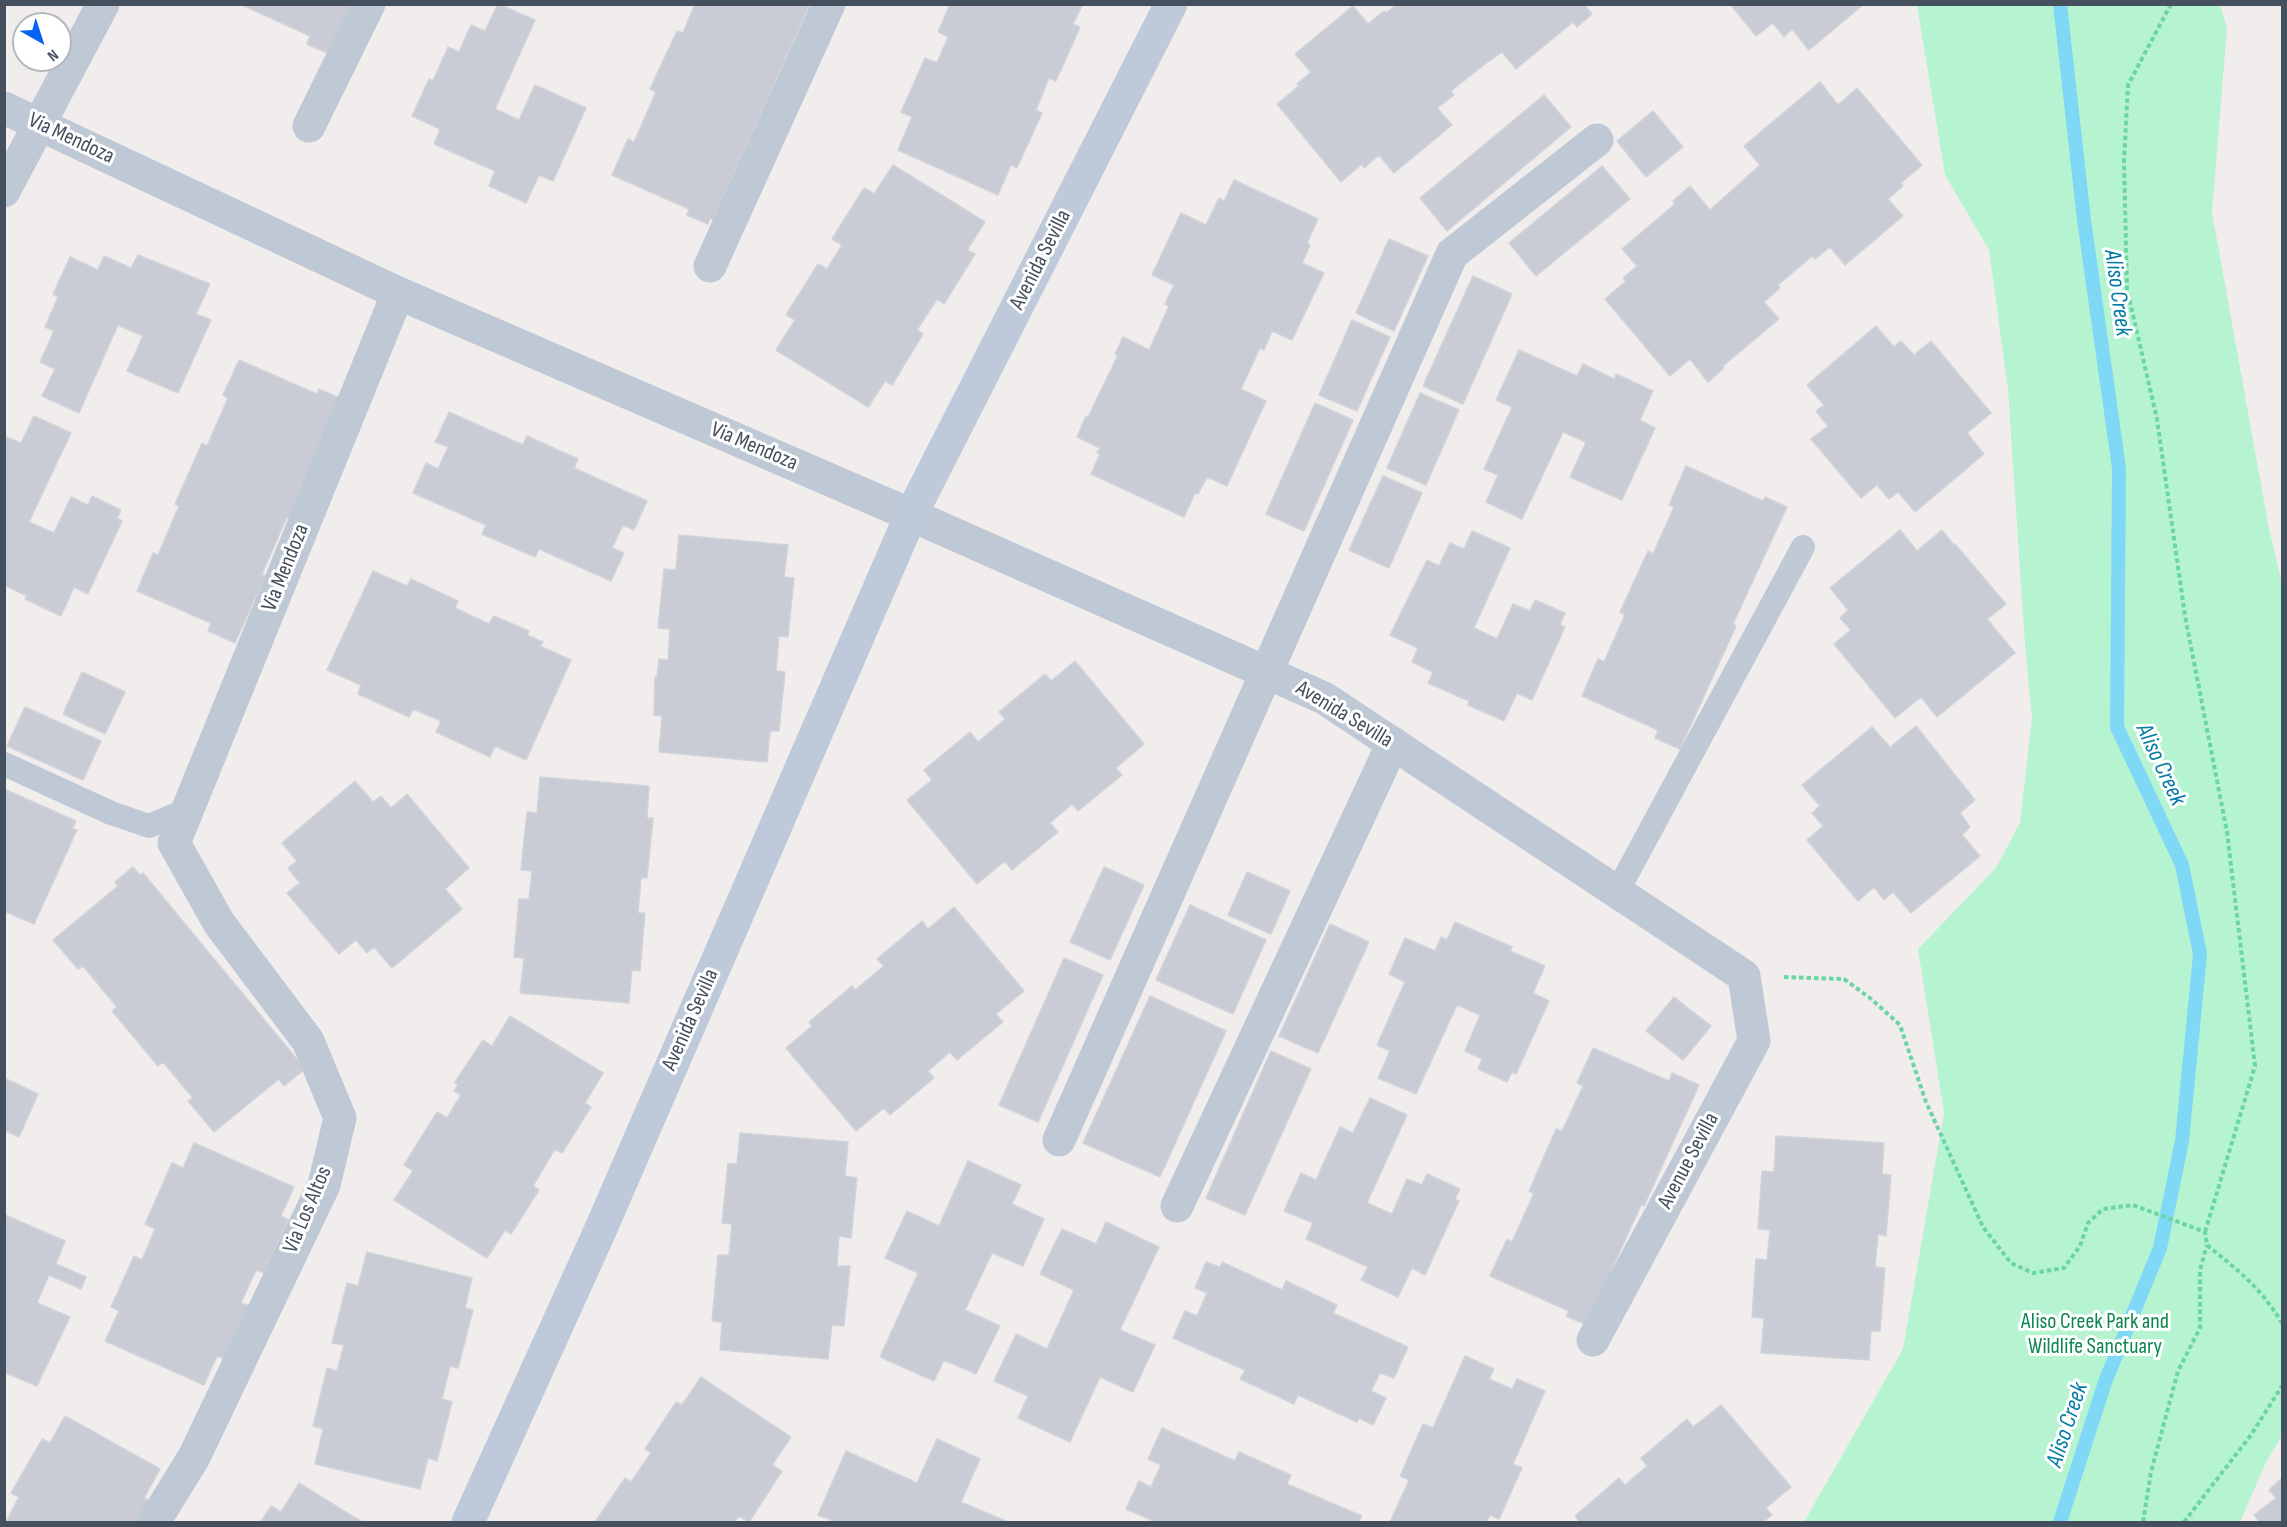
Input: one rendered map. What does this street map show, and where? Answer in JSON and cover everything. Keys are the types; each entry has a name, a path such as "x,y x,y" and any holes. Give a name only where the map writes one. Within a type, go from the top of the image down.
{"street":[{"path":"4,191 103,4"},
{"path":"309,126 369,4"},
{"path":"710,266 829,4"},
{"name":"Avenida Sevilla","path":"468,1522 599,1233 911,515 1171,4"},
{"name":"Via Mendoza","path":"4,108 398,293 911,515"},
{"path":"1059,1140 1452,254 1598,140"},
{"name":"Via Mendoza","path":"174,843 398,293"},
{"name":"Avenida Sevilla","path":"911,515 1324,698 1744,976"},
{"path":"1177,1206 1393,743"},
{"name":"Via Los Altos","path":"154,1522 194,1456 324,1185 340,1118 308,1041 219,923 174,843"},
{"name":"Avenue Sevilla","path":"1593,1340 1754,1041 1744,976"}],"lane":[{"path":"1617,892 1803,547"},
{"path":"4,764 111,813 149,826 187,810"}],"path":[{"path":"2143,1522 2151,1472 2178,1371 2200,1328 2200,1270 2207,1245 2205,1232 2255,1066 2227,832 2185,616 2157,419 2127,289 2124,161 2128,85 2171,4"},
{"path":"1744,976 1844,980 1870,998 1900,1025 1926,1102 1960,1181 1983,1227 2011,1263 2033,1273 2064,1268 2079,1246 2088,1223 2103,1209 2133,1205 2205,1232"},
{"path":"2207,1245 2249,1278 2283,1323"},
{"path":"2184,1522 2251,1435 2283,1386"}],"green space":[{"name":"Aliso Creek Park and Wildlife Sanctuary","path":"1917,5 2220,5 2227,28 2212,212 2269,529 2282,583 2282,1436 2266,1462 2240,1522 1804,1522 1903,1349 1944,1113 1918,949 1996,868 2020,823 2032,718 2008,389 1989,250 1945,175"}],"building":[{"path":"240,4 357,4 334,56 307,44 310,36"},
{"path":"498,4 535,20 495,109 519,120 535,85 586,108 553,181 539,175 526,203 489,186 495,171 434,144 440,129 412,116 429,79 433,81 448,47 459,52 471,25 485,31"},
{"path":"695,4 810,4 713,220 710,218 708,224 687,215 689,209 612,175 628,139 634,142 656,92 650,89 677,31 683,33"},
{"path":"950,4 1083,4 1073,24 1080,27 1056,81 1049,78 1036,110 1042,113 1017,168 1011,165 998,195 898,150 912,117 901,112 925,58 937,63 948,37 938,32"},
{"path":"1397,4 1584,4 1592,14 1577,27 1573,22 1516,69 1502,52 1451,91 1454,95 1437,108 1452,125 1394,173 1379,155 1364,168 1362,164 1341,182 1277,104 1299,86 1297,84 1311,72 1295,54 1353,6 1368,24"},
{"path":"1730,4 1864,4 1809,50 1792,29 1784,37 1773,23 1756,36"},
{"path":"1820,82 1838,105 1857,88 1922,165 1901,183 1903,186 1888,199 1903,216 1845,265 1830,247 1815,259 1812,256 1778,285 1780,288 1764,302 1779,319 1723,366 1724,368 1708,382 1690,359 1670,376 1605,299 1626,281 1623,278 1637,266 1622,249 1675,204 1673,201 1690,186 1710,210 1760,165 1744,146"},
{"path":"1544,95 1571,127 1447,231 1420,198"},
{"path":"1653,111 1683,147 1646,177 1617,141"},
{"path":"893,165 985,222 967,250 975,254 944,304 937,299 917,330 923,334 892,385 885,381 868,407 776,350 795,320 786,315 818,264 827,269 842,245 832,239 864,188 874,194"},
{"path":"1602,166 1630,199 1536,276 1509,243"},
{"path":"1234,180 1318,219 1307,243 1310,245 1302,263 1324,273 1292,340 1272,331 1264,350 1260,348 1241,389 1266,401 1227,486 1207,477 1198,494 1195,493 1184,517 1091,474 1100,454 1097,453 1100,448 1077,437 1118,355 1115,354 1123,337 1149,350 1169,306 1165,304 1174,285 1152,275 1181,213 1206,225 1219,198 1224,201"},
{"path":"1389,239 1428,256 1394,331 1356,313"},
{"path":"138,255 210,284 196,314 211,320 178,393 127,371 143,336 118,325 79,413 42,396 55,369 40,362 54,331 45,327 58,297 53,294 70,257 98,270 104,256 131,268"},
{"path":"1473,276 1512,294 1463,404 1423,386"},
{"path":"1352,320 1390,337 1357,411 1319,395"},
{"path":"1876,326 1894,347 1901,341 1914,355 1931,341 1991,413 1967,433 1984,454 1915,512 1898,492 1889,499 1877,485 1861,498 1811,439 1828,426 1816,411 1824,405 1807,385"},
{"path":"1519,350 1577,376 1583,364 1614,379 1616,374 1653,391 1640,420 1655,428 1622,500 1570,477 1586,442 1563,432 1522,519 1486,502 1498,475 1484,469 1512,407 1496,400"},
{"path":"239,360 317,394 319,389 340,398 290,520 287,517 262,574 265,576 235,643 208,631 211,623 137,591 153,553 158,555 179,506 175,504 202,443 207,446 228,398 223,395"},
{"path":"1420,393 1459,410 1426,485 1387,468"},
{"path":"1315,403 1353,420 1304,531 1266,514"},
{"path":"449,412 523,445 527,436 578,459 574,468 647,501 634,530 623,525 612,548 624,553 611,581 539,549 535,557 482,534 486,525 413,493 426,463 438,469 448,447 435,442"},
{"path":"34,416 71,433 29,522 54,533 71,497 88,505 92,496 121,510 117,518 122,521 88,594 74,587 61,616 25,599 27,596 4,585 4,443 7,437 21,443"},
{"path":"1686,466 1763,501 1765,497 1787,507 1733,624 1736,626 1680,749 1655,738 1658,730 1582,696 1598,659 1604,662 1625,615 1620,612 1648,551 1653,554 1674,507 1669,505"},
{"path":"1383,476 1422,493 1389,568 1349,550"},
{"path":"1900,530 1917,551 1942,530 2006,604 1987,619 2015,653 1937,717 1921,697 1895,718 1834,644 1851,630 1840,618 1848,610 1830,588"},
{"path":"1472,531 1510,548 1474,628 1497,639 1513,604 1530,611 1535,600 1565,613 1560,625 1565,627 1532,700 1517,693 1504,721 1468,705 1469,701 1428,683 1433,672 1412,662 1418,648 1390,635 1427,560 1439,566 1450,543 1464,549"},
{"path":"679,535 788,545 784,577 794,578 788,637 779,636 776,671 785,672 779,731 770,731 767,762 659,752 662,716 654,715 655,677 657,677 659,659 668,660 670,629 658,628 664,569 676,570"},
{"path":"373,571 407,586 411,579 458,601 455,608 489,624 494,616 529,631 527,635 543,642 540,646 571,660 526,760 495,746 490,757 436,732 441,721 413,709 409,717 358,694 361,685 327,670"},
{"path":"1075,661 1144,744 1116,768 1122,775 1078,811 1072,804 1050,823 1058,832 1012,870 1005,861 977,884 907,800 932,780 924,770 970,732 978,742 1005,719 999,712 1045,674 1051,681"},
{"path":"82,672 125,692 105,734 63,714"},
{"path":"25,707 101,741 83,780 7,746"},
{"path":"1916,726 1975,800 1960,813 1970,827 1962,835 1980,856 1911,913 1893,892 1884,900 1874,887 1858,901 1807,840 1823,826 1812,813 1820,806 1802,785 1872,727 1890,747"},
{"path":"540,777 649,786 647,818 653,818 647,878 641,878 638,913 645,913 640,971 632,970 629,1003 520,993 524,958 514,957 519,899 529,899 532,871 521,870 527,812 537,813"},
{"path":"355,781 373,802 381,796 391,808 407,794 469,868 445,889 462,909 392,968 374,947 367,953 356,940 339,954 287,893 300,883 288,868 297,861 282,843"},
{"path":"4,789 76,821 72,829 77,830 34,924 4,911"},
{"path":"133,867 140,875 143,873 305,1069 284,1086 279,1079 214,1132 188,1101 193,1098 163,1062 158,1066 112,1011 117,1007 83,966 78,969 53,940 118,886 115,882"},
{"path":"1104,867 1144,885 1110,960 1070,942"},
{"path":"1247,872 1290,891 1271,934 1228,915"},
{"path":"1190,905 1266,940 1233,1014 1156,980"},
{"path":"954,907 1024,991 996,1014 1003,1022 957,1060 950,1052 928,1071 934,1078 890,1115 884,1108 856,1131 786,1048 812,1026 809,1022 852,986 855,990 884,966 877,959 922,921 928,929"},
{"path":"1455,922 1512,947 1510,951 1545,966 1533,993 1549,1001 1516,1074 1512,1072 1507,1082 1478,1069 1482,1059 1465,1051 1480,1015 1457,1005 1416,1094 1378,1078 1390,1051 1377,1045 1405,982 1389,974 1405,938 1435,951 1441,937 1447,940"},
{"path":"1330,924 1369,942 1318,1053 1279,1036"},
{"path":"1064,958 1103,975 1038,1122 999,1105"},
{"path":"1150,996 1226,1031 1160,1177 1083,1143"},
{"path":"1674,997 1711,1026 1683,1060 1646,1031"},
{"path":"510,1016 603,1073 585,1103 591,1107 562,1153 555,1149 533,1186 539,1190 511,1234 505,1230 487,1258 394,1200 413,1171 404,1165 437,1112 447,1118 461,1095 454,1091 458,1085 455,1082 483,1040 492,1046"},
{"path":"1593,1048 1669,1081 1672,1073 1699,1085 1644,1206 1641,1205 1612,1269 1614,1271 1587,1325 1566,1316 1569,1311 1490,1276 1507,1239 1512,1242 1534,1193 1529,1191 1556,1129 1562,1131 1583,1086 1577,1083"},
{"path":"1271,1051 1311,1069 1245,1215 1206,1198"},
{"path":"4,1078 38,1094 19,1137 4,1130"},
{"path":"1370,1098 1407,1115 1367,1203 1392,1214 1407,1179 1422,1185 1427,1174 1460,1189 1455,1199 1459,1201 1425,1275 1412,1268 1398,1297 1361,1280 1368,1267 1306,1239 1313,1223 1284,1211 1301,1173 1316,1180 1340,1127 1353,1133"},
{"path":"740,1133 848,1142 845,1176 857,1178 851,1238 839,1236 837,1266 850,1266 844,1326 832,1325 828,1359 720,1350 722,1322 712,1321 718,1255 729,1255 732,1224 722,1223 728,1163 737,1164"},
{"path":"1776,1136 1884,1143 1882,1174 1891,1175 1886,1236 1878,1234 1875,1267 1885,1268 1880,1331 1871,1331 1869,1360 1761,1353 1764,1318 1752,1317 1756,1259 1767,1260 1770,1230 1758,1229 1762,1171 1774,1172"},
{"path":"194,1143 294,1187 281,1216 288,1220 264,1273 256,1270 241,1303 249,1306 225,1359 217,1356 204,1385 105,1341 119,1311 111,1307 134,1256 142,1260 155,1229 145,1224 172,1163 183,1168"},
{"path":"968,1161 1021,1185 1012,1204 1044,1219 1023,1266 992,1253 965,1310 1000,1326 976,1374 944,1360 934,1381 880,1357 918,1273 885,1258 907,1211 939,1226"},
{"path":"5,1215 65,1241 56,1264 86,1277 81,1289 49,1275 37,1303 70,1317 37,1386 6,1373 4,1376"},
{"path":"1106,1222 1159,1247 1120,1330 1155,1345 1133,1392 1100,1377 1070,1442 1018,1418 1028,1396 994,1381 1016,1334 1047,1349 1074,1290 1040,1274 1062,1229 1096,1244"},
{"path":"367,1252 472,1278 465,1308 473,1310 458,1368 450,1366 442,1399 452,1402 437,1461 428,1458 420,1489 315,1464 323,1429 313,1426 327,1368 337,1371 344,1345 332,1343 347,1283 358,1286"},
{"path":"1206,1262 1220,1267 1222,1262 1282,1290 1286,1281 1337,1305 1333,1313 1408,1347 1394,1378 1380,1373 1371,1391 1386,1398 1373,1425 1359,1418 1357,1422 1298,1395 1294,1404 1240,1379 1245,1370 1173,1338 1185,1311 1197,1316 1207,1293 1195,1288"},
{"path":"1465,1356 1494,1369 1489,1379 1512,1389 1517,1379 1545,1391 1513,1464 1522,1468 1499,1519 1490,1515 1486,1522 1390,1522 1409,1480 1400,1476 1423,1424 1433,1428"},
{"path":"701,1377 791,1437 772,1465 782,1471 749,1522 739,1516 734,1522 595,1522 625,1478 631,1482 651,1453 645,1449 676,1402 682,1405"},
{"path":"1721,1405 1791,1487 1766,1508 1772,1515 1763,1522 1580,1522 1575,1516 1619,1478 1625,1485 1647,1466 1641,1458 1687,1419 1693,1427"},
{"path":"65,1416 160,1469 144,1498 149,1501 137,1522 6,1522 19,1497 11,1493 42,1439 50,1443"},
{"path":"1162,1428 1235,1461 1239,1452 1291,1475 1287,1484 1362,1516 1359,1522 1156,1522 1126,1509 1139,1481 1151,1487 1161,1465 1148,1459"},
{"path":"937,1439 980,1459 961,1502 1008,1522 836,1522 818,1515 846,1451 917,1483"},
{"path":"2282,1478 2282,1522 2260,1522 2254,1515 2276,1498 2269,1490"},
{"path":"299,1483 362,1522 261,1522 271,1506 281,1512"}],"waterway":[{"name":"Aliso Creek","path":"2060,4 2084,220 2119,468 2117,727 2182,865 2200,954 2182,1141 2160,1248 2105,1382 2060,1522"}]}
